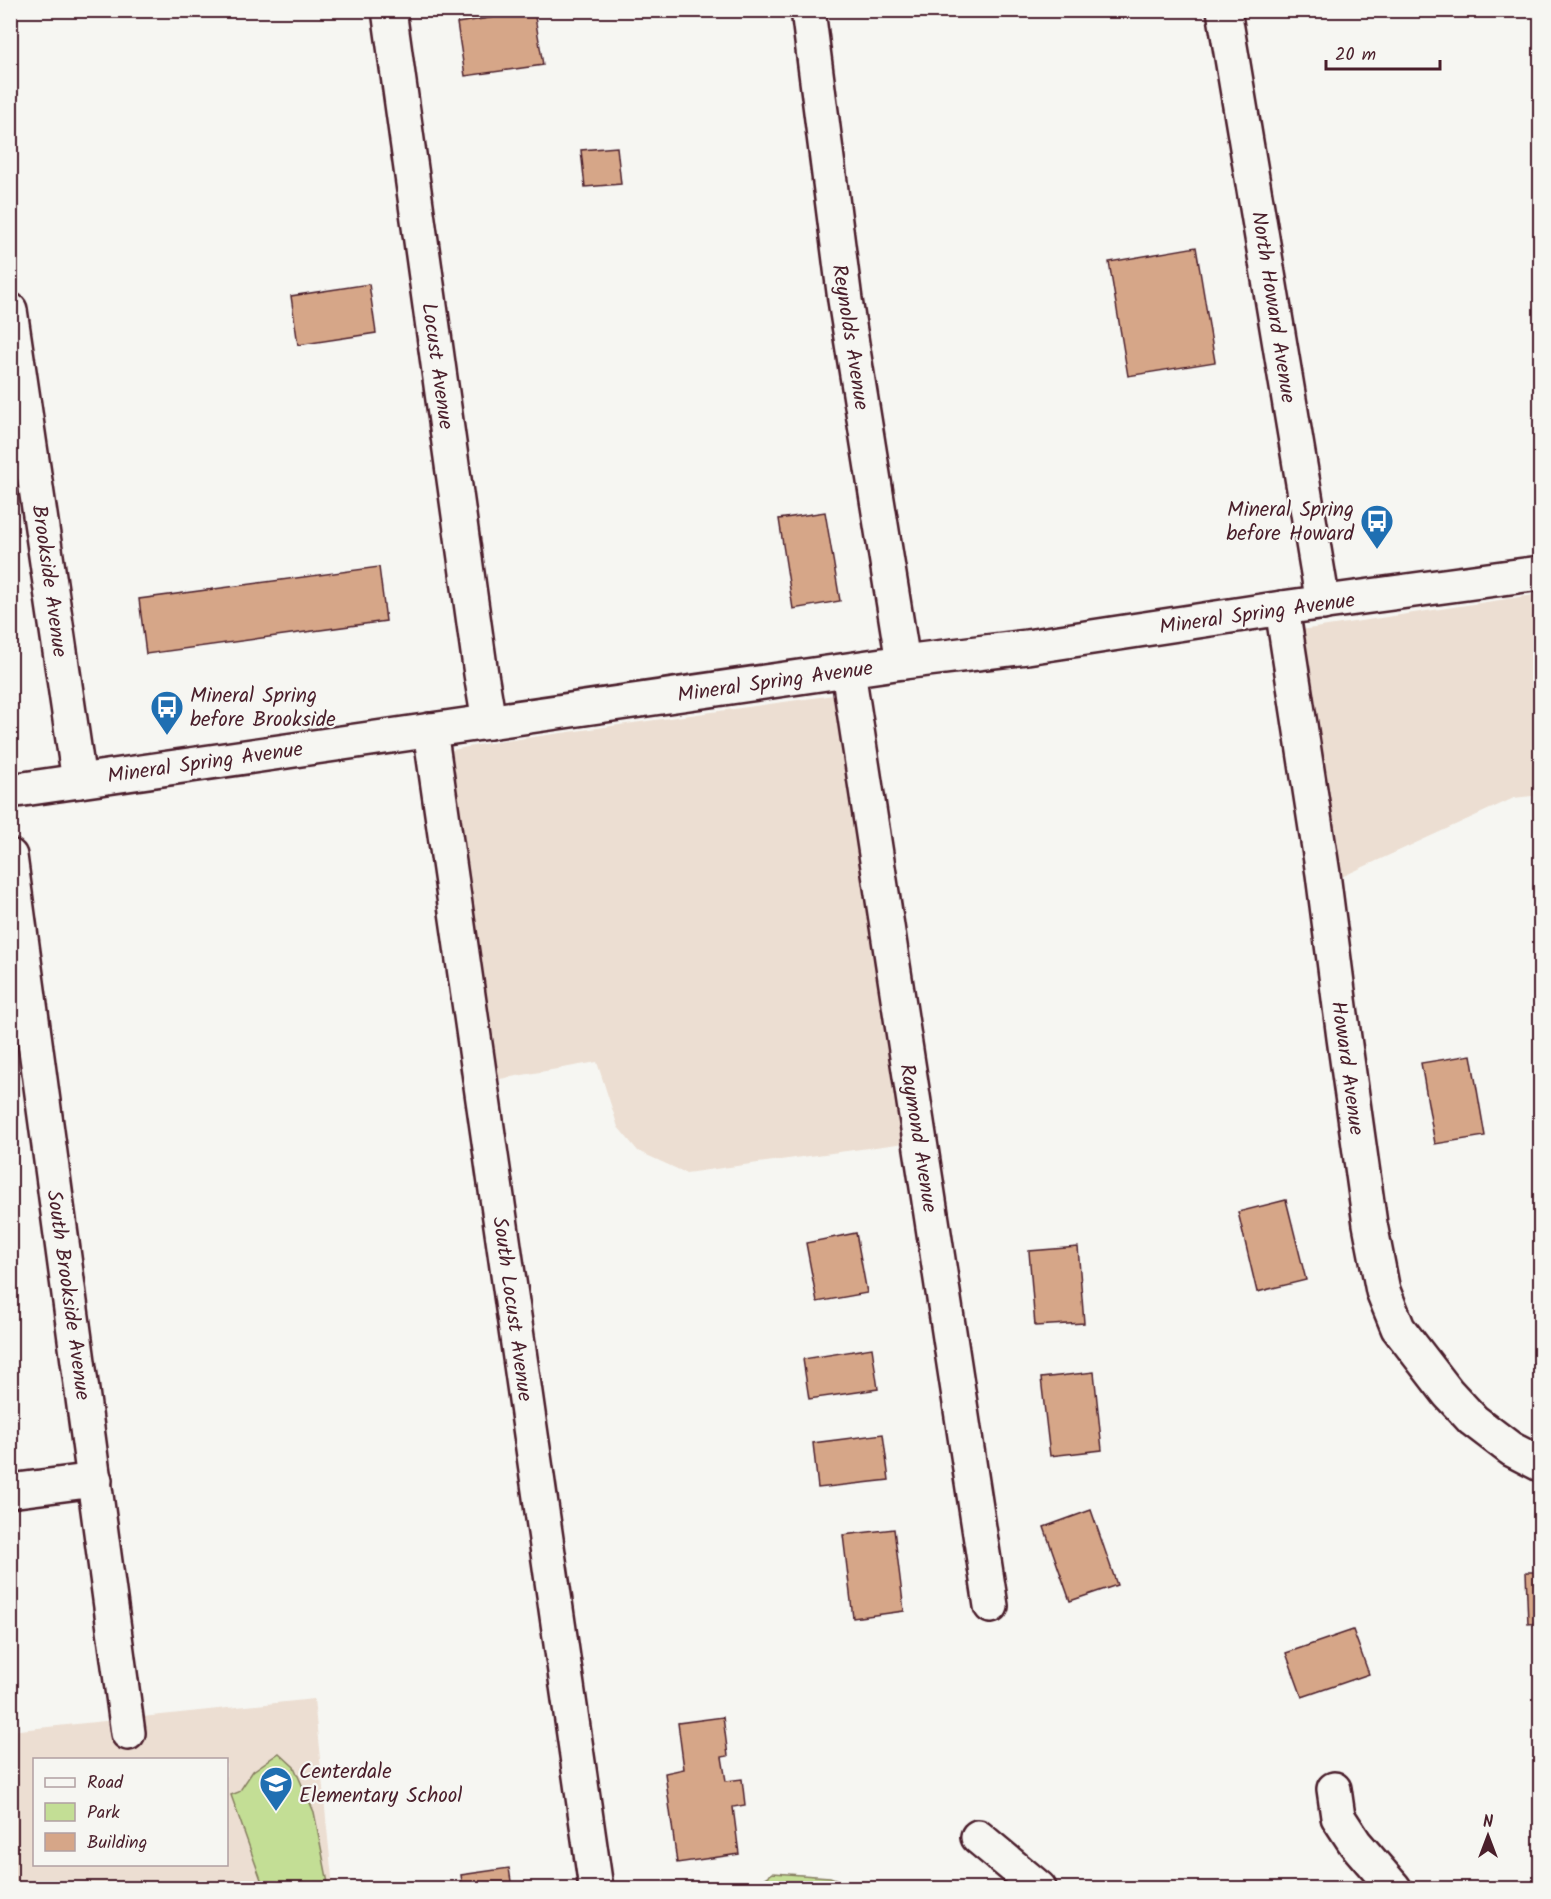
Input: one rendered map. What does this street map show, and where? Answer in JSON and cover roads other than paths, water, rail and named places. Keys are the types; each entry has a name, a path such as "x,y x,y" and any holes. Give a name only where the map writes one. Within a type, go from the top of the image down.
{"street":[{"name":"Locust Avenue","path":"388,10 489,722"},
{"name":"Reynolds Avenue","path":"808,10 845,300 903,662"},
{"name":"North Howard Avenue","path":"1224,10 1323,603"},
{"name":"Brookside Avenue","path":"10,310 79,781"},
{"name":"Mineral Spring Avenue","path":"10,791 1540,573"},
{"name":"Howard Avenue","path":"1282,608 1323,874 1370,1224 1383,1291 1398,1328 1448,1393 1473,1420 1511,1449 1540,1464"},
{"name":"Raymond Avenue","path":"848,671 991,1606"},
{"name":"South Locust Avenue","path":"430,730 596,1888"},
{"name":"South Brookside Avenue","path":"10,856 128,1733"},
{"path":"10,1491 95,1480"},
{"path":"1334,1789 1338,1817 1355,1843 1394,1888"},
{"path":"978,1837 1039,1888"}],"place":[{"name":"Mineral Spring before Howard","path":"1377,550"},
{"name":"Mineral Spring before Brookside","path":"167,736"},
{"name":"Centerdale Elementary School","path":"276,1812"}]}
